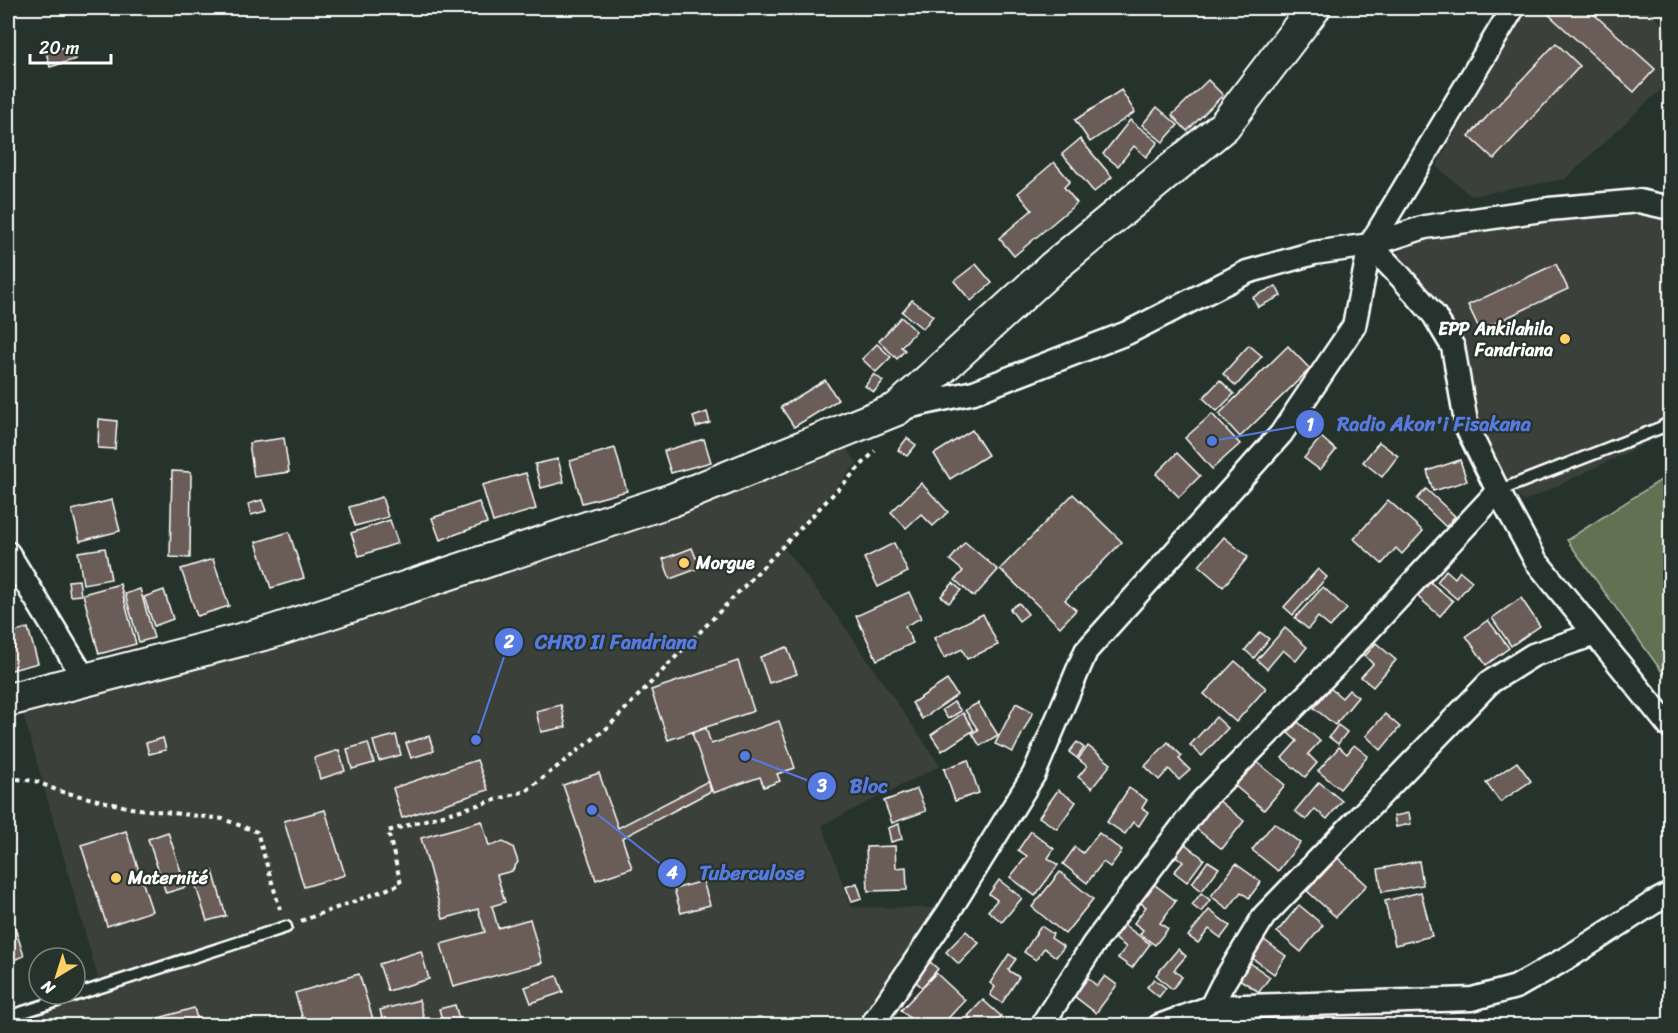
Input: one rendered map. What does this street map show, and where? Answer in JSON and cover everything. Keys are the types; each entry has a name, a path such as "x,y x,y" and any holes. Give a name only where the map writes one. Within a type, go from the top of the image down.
{"street":[{"path":"897,409 1052,268 1224,126 1314,8"},
{"path":"871,1026 948,913 1034,774 1086,651 1281,434 1354,326 1370,246 1513,9"},
{"path":"8,700 271,632 672,500 897,409 974,392 1127,333 1247,272 1314,253 1370,246 1425,227 1549,209 1639,201 1671,208"},
{"path":"1370,246 1434,315 1453,347 1467,428 1536,561 1671,727"},
{"path":"1045,1026 1045,1020 1094,945 1201,802 1337,664 1498,491"},
{"path":"8,553 86,681"},
{"path":"1211,1007 1264,916 1490,682 1533,655 1595,634"},
{"path":"1159,1026 1211,1007 1472,999 1516,987 1665,901"}],"lane":[{"path":"1498,491 1671,422"},
{"path":"8,1017 285,927"}],"path":[{"path":"8,778 35,781 59,791 131,808 223,819 257,832 285,927 401,884 388,831 526,791 607,728 890,435 897,409"}],"shaded area":[{"path":"1527,8 1646,8 1670,32 1670,81 1565,179 1471,196 1436,166"},
{"name":"EPP Ankilahila Fandriana","path":"1658,214 1670,219 1670,432 1523,502 1509,485 1480,434 1468,359 1449,319 1395,255 1414,239 1478,227"},
{"path":"847,449 857,463 784,548 845,627 940,766 822,825 851,907 939,908 867,1025 8,1026 8,1023 68,1006 87,1006 87,1001 103,996 23,713"}],"green space":[{"path":"1670,474 1670,683 1567,540"}],"building":[{"path":"1552,8 1587,8 1655,69 1634,92 1547,13"},
{"path":"1556,43 1580,66 1494,159 1469,136"},
{"path":"72,45 76,59 50,67 46,52"},
{"path":"1208,80 1223,95 1187,131 1172,115"},
{"path":"1121,90 1135,112 1090,142 1075,120"},
{"path":"1157,107 1178,125 1163,142 1142,125"},
{"path":"1130,120 1158,142 1146,157 1134,146 1118,166 1103,154"},
{"path":"1080,139 1112,177 1094,192 1062,154"},
{"path":"1054,162 1070,181 1064,187 1077,203 1014,256 999,238 1032,210 1018,193"},
{"path":"976,264 992,283 971,301 954,281"},
{"path":"1556,264 1568,289 1480,330 1468,305"},
{"path":"1276,286 1281,296 1258,307 1253,297"},
{"path":"912,300 933,316 923,329 902,312"},
{"path":"901,317 916,331 901,347 905,350 897,359 879,341"},
{"path":"877,344 891,357 876,372 862,359"},
{"path":"1249,345 1262,356 1236,386 1223,374"},
{"path":"1288,346 1310,369 1240,437 1219,414"},
{"path":"874,374 883,381 874,392 865,386"},
{"path":"825,380 838,400 794,427 781,407"},
{"path":"1220,380 1234,394 1217,411 1203,398"},
{"path":"707,412 710,423 696,427 693,417"},
{"path":"1212,414 1240,444 1212,469 1185,438"},
{"path":"99,419 117,421 115,449 98,448"},
{"path":"972,430 988,455 950,479 934,454"},
{"path":"1321,437 1336,450 1320,470 1304,458"},
{"path":"284,438 289,472 254,477 249,443"},
{"path":"907,438 916,445 907,456 898,450"},
{"path":"704,439 711,462 671,473 664,451"},
{"path":"1379,442 1398,456 1382,477 1363,462"},
{"path":"615,448 627,491 582,503 570,461"},
{"path":"1177,453 1200,476 1179,497 1156,474"},
{"path":"558,459 564,482 541,488 535,464"},
{"path":"1460,460 1467,481 1433,491 1427,471"},
{"path":"172,471 191,472 190,558 170,557"},
{"path":"526,473 536,509 493,522 482,485"},
{"path":"921,483 948,512 933,526 921,514 906,528 891,512"},
{"path":"1426,489 1455,516 1446,527 1417,499"},
{"path":"1073,494 1122,542 1065,600 1076,610 1060,627 1000,569"},
{"path":"382,497 388,517 355,526 349,507"},
{"path":"112,500 120,531 80,541 72,510"},
{"path":"262,500 266,511 251,515 248,504"},
{"path":"1388,500 1423,531 1402,554 1396,548 1382,564 1354,539"},
{"path":"479,502 487,523 440,540 432,518"},
{"path":"390,520 398,543 359,556 351,533"},
{"path":"289,532 304,578 271,588 256,542"},
{"path":"1224,537 1248,557 1223,587 1199,566"},
{"path":"965,542 998,570 974,597 955,580 963,571 950,560"},
{"path":"894,543 908,572 878,587 864,558"},
{"path":"105,548 111,579 83,584 78,552"},
{"name":"Morgue","path":"692,548 696,558 702,556 705,566 670,579 663,559"},
{"path":"213,559 229,606 197,616 181,569"},
{"path":"1318,569 1327,577 1293,615 1284,607"},
{"path":"1446,570 1455,578 1460,571 1472,581 1457,599 1437,582"},
{"path":"79,580 81,595 70,596 68,581"},
{"path":"1430,582 1453,601 1440,616 1417,596"},
{"path":"953,583 961,590 949,603 941,596"},
{"path":"120,584 136,644 99,654 83,594"},
{"path":"1323,587 1347,609 1330,627 1318,617 1308,629 1295,618"},
{"path":"140,589 154,638 139,642 125,594"},
{"path":"164,590 173,619 154,626 144,597"},
{"path":"909,592 921,618 905,626 913,643 877,660 856,616"},
{"path":"1521,598 1540,626 1511,646 1492,618"},
{"path":"1019,603 1028,614 1019,621 1010,609"},
{"path":"983,614 998,645 967,659 962,649 944,658 934,638"},
{"path":"1488,620 1509,648 1486,665 1466,636"},
{"path":"28,628 38,663 8,671 8,650 14,648 10,634"},
{"path":"1285,628 1307,647 1296,661 1283,650 1267,669 1257,660"},
{"path":"1260,632 1269,639 1254,658 1245,650"},
{"path":"1376,643 1396,660 1373,687 1361,677 1373,664 1365,656"},
{"path":"787,647 797,674 769,683 760,657"},
{"path":"738,661 754,711 668,740 651,690"},
{"path":"1235,661 1266,688 1236,722 1204,694"},
{"path":"947,680 957,695 922,719 912,703"},
{"path":"1330,688 1342,698 1349,690 1358,697 1335,725 1314,708"},
{"path":"954,702 961,711 948,719 942,710"},
{"path":"978,703 998,735 980,746 972,733 978,730 965,710"},
{"path":"1016,703 1033,712 1013,752 995,744"},
{"path":"561,705 566,727 541,732 536,711"},
{"path":"963,713 974,730 942,751 931,735"},
{"path":"1385,714 1400,727 1381,750 1366,736"},
{"path":"1216,717 1228,728 1202,756 1190,745"},
{"path":"779,721 795,768 777,774 780,781 764,787 760,777 713,793 692,733 706,728 711,744"},
{"path":"1298,722 1320,741 1308,754 1317,763 1305,777 1282,758 1297,741 1288,733"},
{"path":"1338,725 1347,732 1338,744 1329,737"},
{"path":"396,735 401,755 379,761 373,741"},
{"path":"429,736 434,751 411,758 406,743"},
{"path":"163,738 166,750 149,754 146,743"},
{"path":"1077,742 1084,748 1077,758 1069,752"},
{"path":"1168,742 1182,756 1179,759 1190,770 1179,780 1169,769 1159,780 1145,766"},
{"path":"368,743 374,763 352,769 347,749"},
{"path":"1354,745 1368,756 1340,789 1318,771 1339,747 1347,754"},
{"path":"1088,746 1111,764 1092,788 1078,777 1087,766 1078,759"},
{"path":"339,750 345,771 320,779 314,758"},
{"path":"477,760 488,790 402,818 393,788"},
{"path":"968,760 979,793 955,801 944,769"},
{"path":"1256,761 1285,785 1264,810 1235,786"},
{"path":"1517,762 1531,781 1500,802 1486,783"},
{"path":"599,773 618,828 708,781 711,791 622,838 632,868 596,880 563,785"},
{"path":"1319,782 1342,801 1327,819 1315,809 1306,820 1295,811"},
{"path":"1129,788 1147,800 1142,808 1148,812 1139,826 1133,822 1125,834 1107,822"},
{"path":"917,789 926,811 892,823 884,801"},
{"path":"1058,790 1076,802 1057,829 1039,817"},
{"path":"1217,799 1244,821 1222,849 1194,827"},
{"path":"325,810 345,875 304,887 284,821"},
{"path":"1409,813 1411,824 1396,827 1394,816"},
{"path":"482,821 489,846 503,842 513,847 518,862 512,871 497,875 505,902 492,906 498,928 530,919 542,963 453,987 441,944 485,932 478,909 443,919 421,838"},
{"path":"1274,823 1300,843 1278,871 1252,850"},
{"path":"899,824 902,839 891,842 888,828"},
{"name":"Maternité","path":"126,831 152,911 107,926 81,845"},
{"path":"1031,831 1054,849 1048,858 1058,865 1035,896 1010,877 1027,856 1018,850"},
{"path":"168,832 186,887 166,893 148,839"},
{"path":"1099,833 1122,851 1110,867 1103,862 1087,883 1063,864 1075,847 1083,853"},
{"path":"1180,840 1204,859 1187,882 1174,872 1183,862 1171,852"},
{"path":"895,846 896,868 906,867 907,890 868,891 866,847"},
{"path":"1338,858 1367,885 1336,917 1307,891"},
{"path":"1208,861 1219,868 1202,891 1192,883"},
{"path":"1419,861 1423,885 1382,892 1378,869"},
{"path":"1236,864 1261,882 1249,898 1241,892 1228,909 1211,896"},
{"path":"213,871 226,916 207,921 193,877"},
{"path":"1060,872 1093,899 1065,934 1032,907"},
{"path":"999,880 1022,898 1002,922 988,911 997,900 989,894"},
{"path":"703,881 710,905 681,913 674,889"},
{"path":"1151,882 1176,901 1160,923 1168,929 1155,945 1140,934 1143,930 1134,923 1146,907 1137,900"},
{"path":"857,883 862,898 852,901 846,887"},
{"path":"1421,892 1432,936 1395,945 1385,901"},
{"path":"1201,893 1210,900 1201,912 1192,905"},
{"path":"1299,905 1323,925 1301,952 1277,932"},
{"path":"8,906 24,956 8,962"},
{"path":"1209,910 1230,926 1221,938 1209,929 1198,943 1188,936"},
{"path":"1123,924 1150,944 1132,968 1118,958 1126,947 1113,937"},
{"path":"1041,926 1053,934 1051,938 1064,947 1056,957 1044,948 1036,960 1024,952"},
{"path":"966,931 979,943 959,964 946,952"},
{"path":"1264,940 1286,956 1274,974 1251,957"},
{"path":"1178,949 1186,956 1174,970 1182,977 1172,989 1156,975"},
{"path":"421,951 429,979 388,991 379,964"},
{"path":"1009,954 1016,959 1008,970 1019,977 1002,1003 990,995 995,987 990,983"},
{"path":"928,960 938,969 922,987 911,978"},
{"path":"1250,963 1270,977 1259,992 1239,979"},
{"path":"936,973 965,1000 941,1026 918,1026 901,1010"},
{"path":"359,974 373,1019 368,1021 370,1026 305,1026 295,993"},
{"path":"557,976 563,992 531,1003 525,987"},
{"path":"1105,976 1117,985 1096,1013 1074,996 1088,978 1097,986"},
{"path":"1154,979 1166,988 1159,997 1147,987"},
{"path":"419,1000 426,1026 384,1026 380,1010"},
{"path":"983,1000 1001,1016 992,1026 979,1026 968,1016"},
{"path":"455,1005 460,1022 444,1026 439,1009"},
{"path":"194,1008 199,1026 146,1026 145,1022"}],"place":[{"name":"EPP Ankilahila Fandriana","path":"1565,339"},
{"name":"Radio Akon'i Fisakana","path":"1212,441"},
{"name":"Morgue","path":"684,563"},
{"name":"CHRD II Fandriana","path":"476,740"},
{"name":"Bloc","path":"745,756"},
{"name":"Tuberculose","path":"592,810"},
{"name":"Maternité","path":"116,878"}]}
